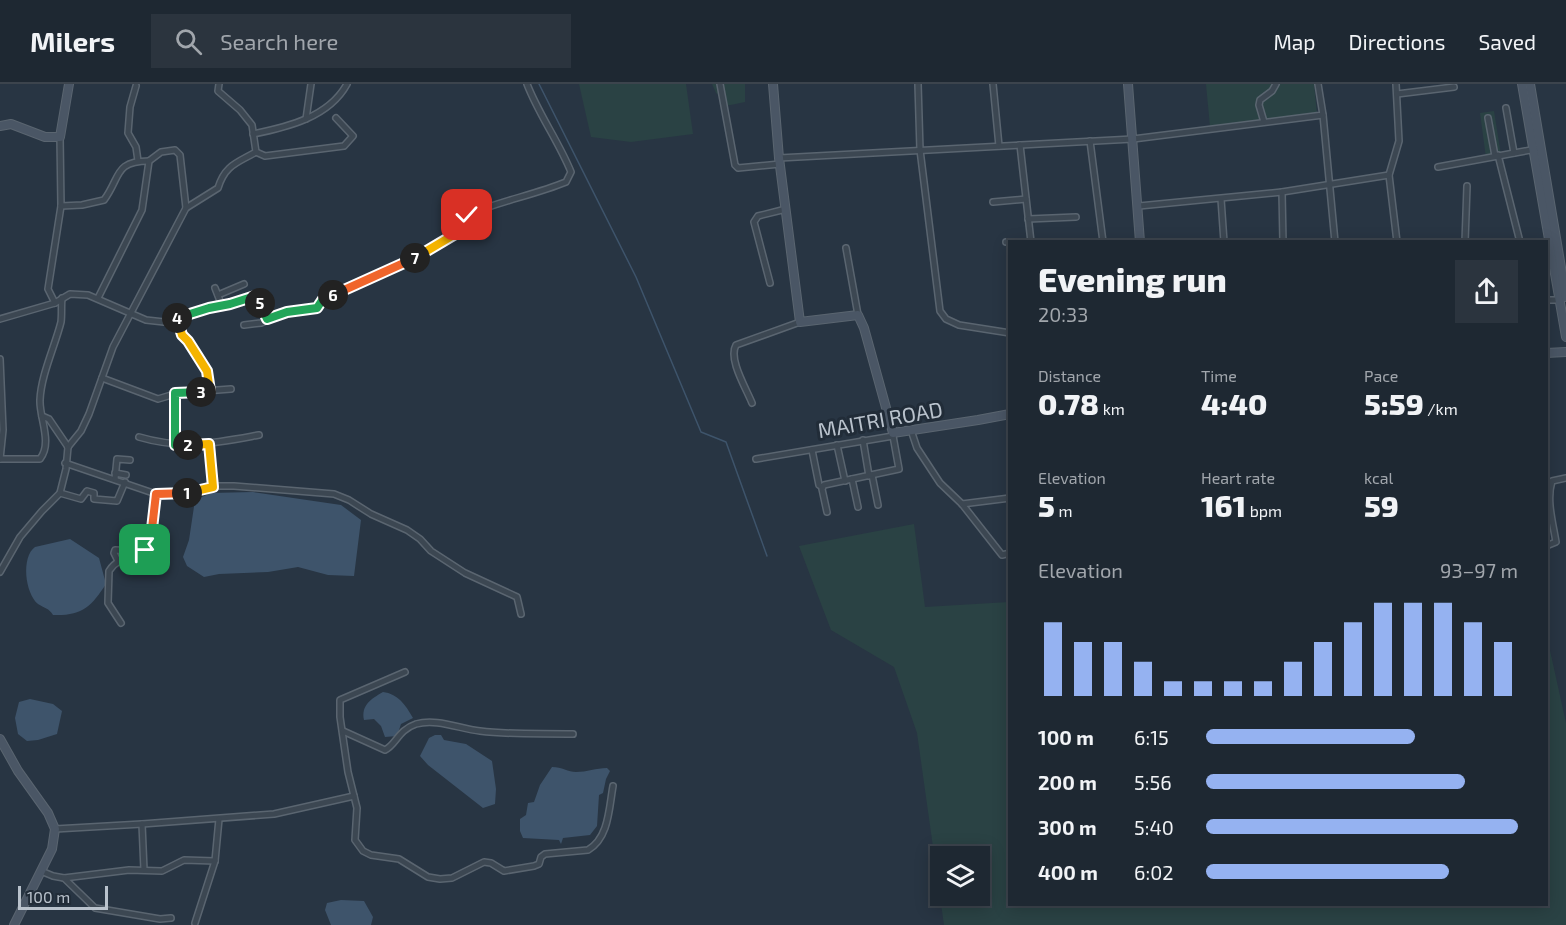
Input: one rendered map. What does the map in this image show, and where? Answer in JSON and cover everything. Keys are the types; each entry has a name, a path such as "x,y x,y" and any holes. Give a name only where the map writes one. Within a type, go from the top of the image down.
{"street":[{"path":"55,303 48,288 61,206 60,137 69,84"},
{"path":"219,84 218,91 240,110 252,125 256,152"},
{"path":"306,119 311,84"},
{"path":"253,134 290,126 306,119 341,96 347,84"},
{"path":"244,325 261,323 287,312 317,308 323,299 416,258 462,230 467,215 518,196 544,191 566,182 571,172 527,84"},
{"path":"720,84 735,165 738,168 779,161 920,150 1133,138 1323,115"},
{"path":"773,84 779,161 800,322"},
{"path":"918,84 920,150 940,311 946,319 959,325 1008,333"},
{"path":"993,84 999,146"},
{"path":"1128,84 1140,240"},
{"path":"1264,122 1259,105 1260,100 1272,91 1276,84"},
{"path":"1318,84 1335,240"},
{"path":"1396,84 1399,141 1389,175 1397,240"},
{"path":"1522,84 1537,149"},
{"path":"1530,84 1537,149 1562,299 1566,337"},
{"path":"136,86 130,107 128,133 136,147 138,161"},
{"path":"1397,94 1454,87"},
{"path":"1506,108 1514,153"},
{"path":"256,152 265,156 344,146 353,136 336,118"},
{"path":"1488,118 1519,240"},
{"path":"0,126 11,124 45,137 60,137"},
{"path":"1090,141 1103,240"},
{"path":"1020,145 1031,240"},
{"path":"1438,167 1537,149"},
{"path":"61,206 82,205 104,200 111,191 121,169 127,164 149,161 167,150 178,151 186,208"},
{"path":"0,572 20,537 60,493 68,447 81,431 113,347 186,208 218,188 227,168 256,152"},
{"path":"98,298 142,210 149,161"},
{"path":"1139,206 1282,192 1389,175"},
{"path":"1466,240 1467,186"},
{"path":"1282,192 1282,240"},
{"path":"993,202 1026,199"},
{"path":"1221,199 1224,240"},
{"path":"770,283 754,222 758,216 786,210"},
{"path":"1028,219 1076,217"},
{"path":"822,487 900,467 864,328 858,315 846,248"},
{"path":"218,295 244,284"},
{"path":"215,288 222,306"},
{"path":"0,319 55,303 70,294 98,298 154,322 164,322 257,296 267,319"},
{"path":"1,459 40,459 43,455 45,428 40,411 40,397 62,318 62,298"},
{"path":"752,403 734,361 733,348 736,345 800,322 858,315"},
{"path":"177,317 182,335 207,371 210,391"},
{"path":"1548,353 1566,352"},
{"path":"0,359 3,424 0,467"},
{"path":"102,378 161,400 175,393 231,389"},
{"path":"175,393 175,445"},
{"name":"MAITRI ROAD","path":"756,459 1008,414"},
{"path":"42,416 49,419 68,447"},
{"path":"911,430 917,448 940,483 962,504 1002,555 1008,554"},
{"path":"139,437 175,445 209,444 259,435"},
{"path":"862,441 878,505"},
{"path":"209,444 213,487"},
{"path":"837,444 858,507"},
{"path":"812,450 827,512"},
{"path":"115,476 117,459 130,460"},
{"path":"65,463 115,476 156,494 177,495 213,487 234,486 334,494 407,530 465,573 517,597 521,614"},
{"path":"115,476 126,475"},
{"path":"1548,545 1556,543 1548,511 1549,481 1566,478"},
{"path":"60,493 81,499 87,491 94,493 94,499 117,501 125,482"},
{"path":"121,623 111,609 107,594 109,571 118,561 147,551 150,546 156,494"},
{"path":"962,504 1008,498"},
{"path":"118,561 115,550 147,551"},
{"path":"405,672 340,700 348,772 357,808 355,840 363,851 371,855 399,859 428,877 440,879 452,878 484,862 491,863 504,871 537,865 545,854 592,848 602,836 613,786"},
{"path":"343,731 385,750 400,733 423,723 482,731 573,734"},
{"path":"0,739 18,771 48,813 55,829 52,849 14,925"},
{"path":"55,829 142,825 274,814 354,796"},
{"path":"195,923 215,861 219,819"},
{"path":"142,825 144,870"},
{"path":"42,871 64,878 129,870 166,870 184,860 215,861"},
{"path":"64,878 95,908 160,919 171,918"}],"green space":[{"path":"579,84 686,84 693,134 631,142 591,137"},
{"path":"712,84 745,84 745,102 721,107 719,95"},
{"path":"1206,84 1314,84 1317,114 1210,127"},
{"path":"1494,111 1501,155 1486,158 1480,113"},
{"path":"914,524 925,607 1008,602 1008,906 1548,906 1548,642 1566,723 1566,925 944,925 941,906 990,906 990,846 933,846 917,733 894,667 831,630 799,546"}],"water":[{"path":"253,492 341,505 361,520 354,576 328,575 298,567 204,577 187,566 183,557 189,540 195,500 211,493"},
{"path":"70,539 99,558 106,584 95,599 79,612 53,615 48,609 38,604 30,592 26,567 35,547"},
{"path":"383,692 401,700 413,718 401,724 397,736 385,737 381,726 374,719 364,720 366,706"},
{"path":"30,699 53,704 62,711 57,734 27,741 18,734 15,718 19,702"},
{"path":"441,735 444,740 466,744 492,761 496,789 495,804 483,808 428,765 420,756 429,738"},
{"path":"552,767 576,772 607,768 610,771 603,793 599,795 597,826 590,835 563,838 561,844 559,840 523,838 520,831 520,819 526,815 528,803 534,802 540,785"},
{"path":"341,900 364,901 373,917 371,925 331,925 325,910 327,903"}],"waterway":[{"path":"539,84 636,277 701,432 726,442 767,556"}],"route":[{"path":"145,550 147,551 150,546 156,494 177,495 213,487 209,444 175,445 175,393 210,391 207,371 182,335 177,317 255,296 267,319 287,312 317,308 323,299 416,258 462,230 467,215"}]}
